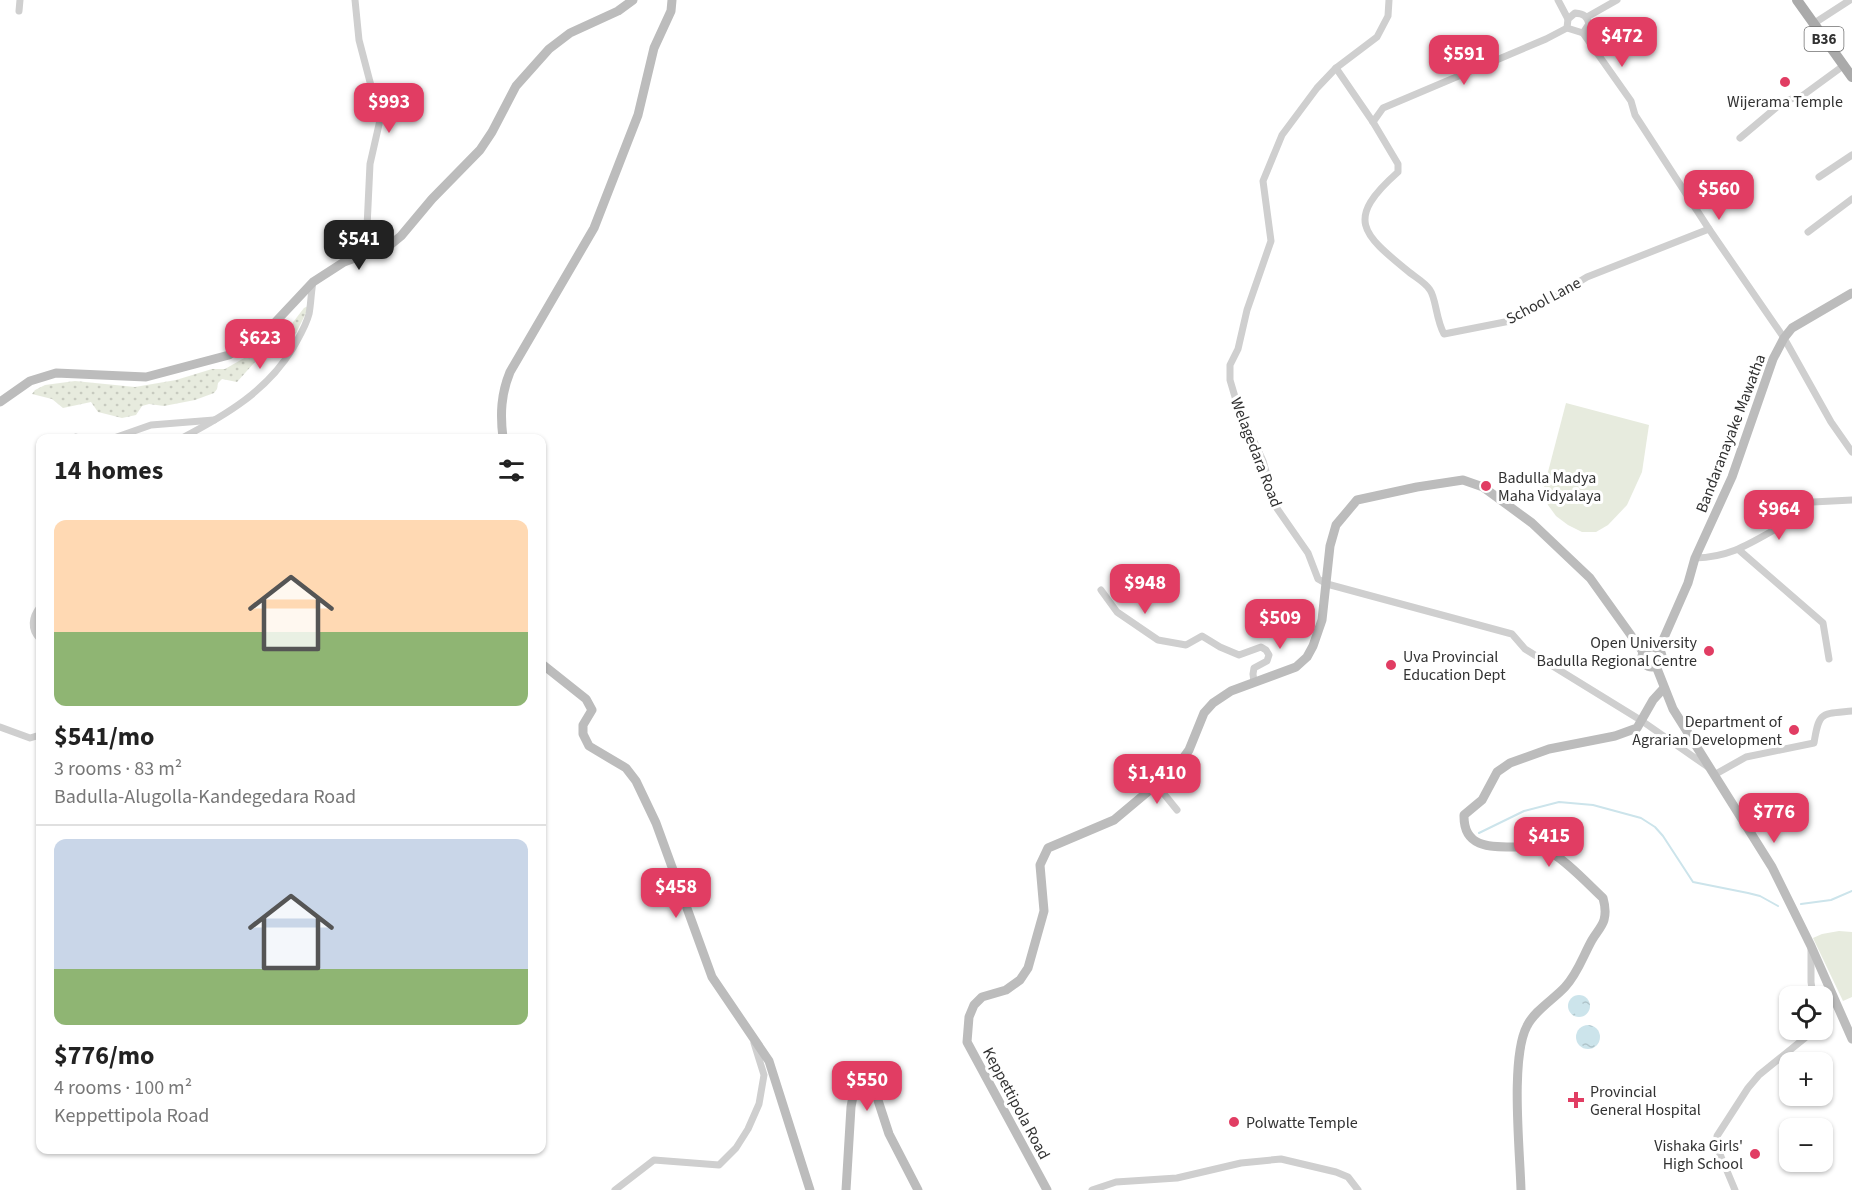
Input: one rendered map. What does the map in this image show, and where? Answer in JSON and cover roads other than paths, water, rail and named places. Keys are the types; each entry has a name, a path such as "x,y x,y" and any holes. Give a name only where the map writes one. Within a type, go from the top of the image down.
{"main road":[{"path":"0,402 30,381 56,374 146,377 229,355 267,331 313,282 344,262 390,245 401,236 432,199 480,150 516,86 549,49 570,33 618,11 633,0"},
{"path":"502,434 500,417 503,388 510,372 594,228 638,116 654,48 672,0"},
{"name":"B36","path":"1797,0 1852,77"},
{"name":"Bandaranayake Mawatha","path":"1659,649 1688,583 1695,558 1732,477 1773,359 1784,338 1791,328 1852,293"},
{"name":"Keppettipola Road","path":"1047,1190 967,1042 969,1017 974,1005 982,997 1006,990 1020,980 1028,968 1044,911 1040,865 1048,848 1114,820 1176,768 1189,750 1204,713 1213,703 1231,691 1296,667 1307,657 1322,620 1330,546 1336,525 1357,500 1463,480 1483,486 1532,523 1590,579 1643,652"},
{"path":"1652,646 1659,649 1662,658 1656,666 1643,663 1643,652 1652,646"},
{"path":"1656,666 1673,709 1772,867 1811,946 1852,1039"},
{"path":"546,667 586,699 592,710 583,725 589,746 626,768 636,781 656,823 712,977 769,1061 810,1190"},
{"path":"1521,1190 1518,1096 1522,1036 1528,1023 1579,970 1592,939 1604,922 1605,904 1603,898 1555,855 1544,849 1485,846 1473,840 1464,827 1464,815 1482,800 1497,771 1510,763 1549,749 1615,736 1637,728 1653,700 1664,688"},
{"path":"846,1190 851,1107 856,1080 867,1074 872,1082 889,1134 918,1190"}],"street":[{"path":"20,11 21,0"},
{"path":"344,262 367,227 370,164 380,120 359,40 356,0"},
{"name":"Welagedara Road","path":"1327,584 1318,579 1308,553 1276,507 1263,461 1238,407 1230,380 1230,365 1238,349 1247,310 1271,241 1263,181 1282,135 1317,88 1336,68 1377,37 1388,16 1389,0"},
{"path":"1558,0 1566,15 1567,28"},
{"path":"1587,18 1617,0"},
{"path":"1813,24 1850,0"},
{"path":"1566,15 1582,13 1587,18 1589,24 1583,33"},
{"path":"1373,122 1383,108 1567,28 1583,33 1631,101 1635,116 1784,338 1831,422 1852,452"},
{"path":"1740,138 1784,101 1802,96 1843,66"},
{"name":"School Lane","path":"1336,68 1398,164 1398,172 1381,187 1370,202 1365,215 1365,223 1371,237 1383,251 1431,290 1439,324 1444,334 1510,321 1587,277 1709,229"},
{"path":"1819,177 1852,155"},
{"path":"1808,232 1852,199"},
{"path":"190,434 217,420 250,397 283,365 309,315 313,282"},
{"path":"125,434 151,425 217,420"},
{"path":"1695,558 1714,558 1739,550 1774,530 1778,515 1784,505 1852,500"},
{"path":"1739,550 1823,623 1829,659"},
{"path":"1327,584 1512,634 1525,649 1642,721 1711,771 1746,757 1814,744 1817,721 1822,716 1852,711"},
{"path":"1101,590 1117,612 1158,640 1186,645 1202,636 1239,655 1261,647 1266,650 1269,655 1267,661 1254,668 1254,682"},
{"path":"36,613 33,625 36,635"},
{"path":"0,727 30,738 36,736"},
{"path":"1156,784 1177,810"},
{"path":"1811,946 1812,986"},
{"path":"615,1190 654,1160 719,1165 736,1148 748,1129 759,1104 764,1075 750,1032"},
{"path":"1736,1190 1717,1147 1717,1136 1759,1075 1802,1040"},
{"path":"1092,1190 1116,1182 1177,1178 1241,1162 1281,1159 1336,1172 1348,1177 1358,1190"}],"water":[{"path":"1579,995 1587,998 1590,1006 1587,1014 1579,1017 1571,1014 1568,1006 1571,998"},
{"path":"1588,1025 1593,1026 1599,1032 1599,1042 1593,1048 1588,1049 1583,1048 1577,1042 1576,1037 1577,1032 1583,1026"}],"waterway":[{"path":"1479,833 1524,811 1559,802 1593,805 1641,818 1655,827 1693,882 1760,896 1778,906"},
{"path":"1801,904 1831,900 1852,891"}],"place":[{"name":"Wijerama Temple","path":"1785,82"},
{"name":"Badulla Madya Maha Vidyalaya","path":"1486,486"},
{"name":"Open University Badulla Regional Centre","path":"1709,651"},
{"name":"Uva Provincial Education Dept","path":"1391,665"},
{"name":"Department of Agrarian Development","path":"1794,730"},
{"name":"Provincial General Hospital","path":"1576,1100"},
{"name":"Polwatte Temple","path":"1234,1122"},
{"name":"Vishaka Girls' High School","path":"1755,1154"}]}
